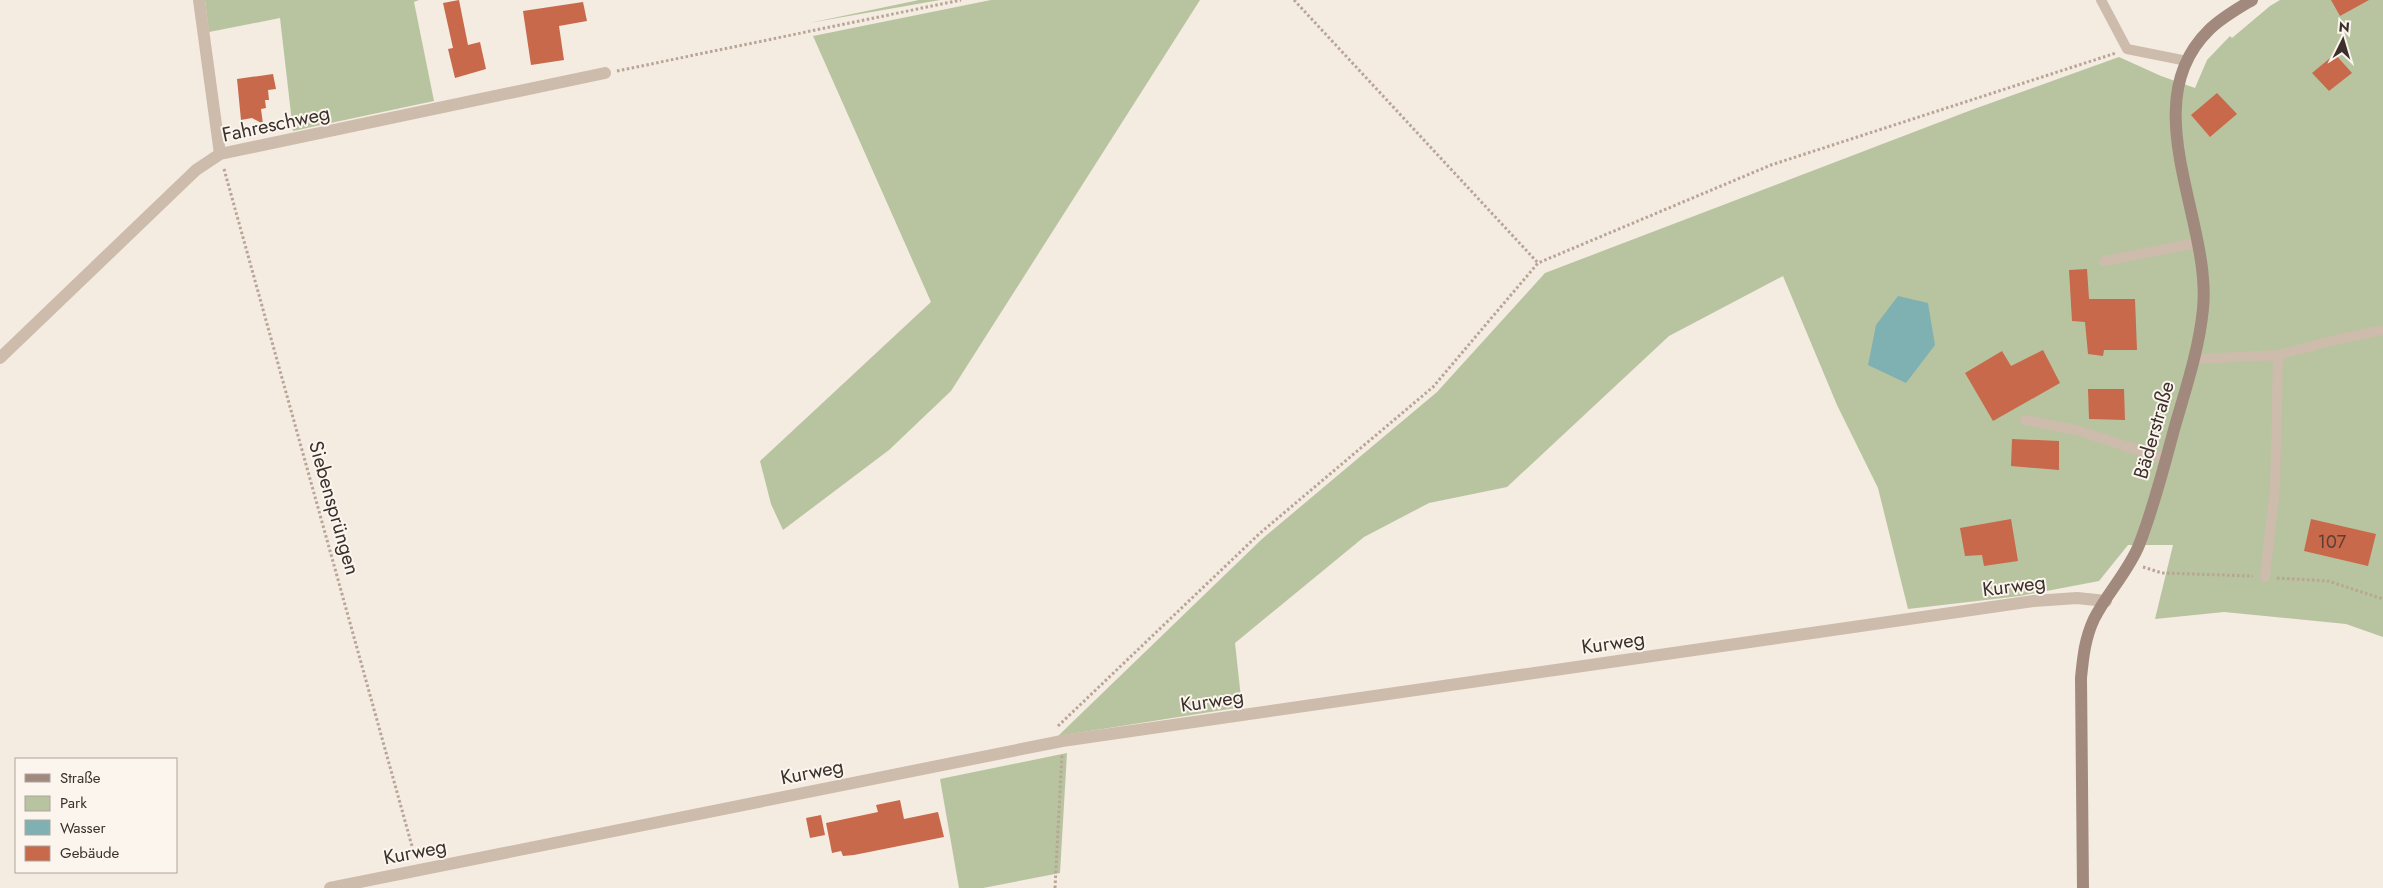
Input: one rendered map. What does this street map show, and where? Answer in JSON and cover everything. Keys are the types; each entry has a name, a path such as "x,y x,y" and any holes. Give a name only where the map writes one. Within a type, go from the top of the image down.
{"street":[{"path":"199,0 220,154"},
{"name":"Bäderstraße","path":"2083,888 2082,663 2087,636 2095,618 2139,546 2166,460 2194,359 2204,297 2197,243 2177,140 2175,116 2180,77 2187,61 2209,30 2252,0"},
{"name":"Fahreschweg","path":"0,358 196,170 220,154 605,73"},
{"name":"Kurweg","path":"330,888 1062,741 2034,601 2077,598 2106,601"}],"lane":[{"path":"2101,0 2127,49 2187,61"},
{"path":"2104,261 2197,243"},
{"path":"2194,359 2278,355 2383,330"},
{"path":"2265,577 2275,488 2278,355"},
{"path":"2026,420 2076,430 2166,460"}],"path":[{"path":"605,73 961,0"},
{"path":"1294,0 1538,262"},
{"path":"1038,746 1259,534 1432,387 1538,262 1771,165 2127,49"},
{"name":"Siebensprüngen","path":"220,154 419,870"},
{"path":"1055,888 1062,741"}],"green space":[{"path":"205,0 419,0 414,2 434,101 293,131 280,18 209,32"},
{"path":"919,0 940,0 809,23"},
{"path":"991,0 1200,0 951,391 889,450 783,530 771,504 760,461 931,302 813,36"},
{"path":"2280,0 2383,0 2383,637 2346,624 2224,612 2155,619 2173,545 2128,545 2099,581 2020,596 1908,609 1878,488 1837,405 1783,276 1669,336 1507,487 1429,503 1364,537 1235,643 1242,707 1058,736 1262,539 1437,392 1545,273 1974,109 2119,57 2161,76 2195,88 2207,60 2230,36 2232,38 2270,6"},
{"path":"1067,753 1060,873 983,888 959,888 940,779"}],"water":[{"path":"1898,296 1928,303 1935,345 1906,383 1868,365 1876,325"}],"building":[{"path":"459,0 468,45 480,42 486,69 455,78 448,49 453,48 443,3"},
{"path":"2331,0 2369,0 2340,16"},
{"path":"583,2 587,21 559,26 564,60 531,65 523,11"},
{"path":"2335,54 2352,73 2329,91 2312,73"},
{"path":"273,74 276,89 268,90 269,100 265,100 266,108 261,109 263,124 252,118 241,120 237,79"},
{"path":"2217,93 2237,114 2210,137 2191,115"},
{"path":"2087,269 2089,299 2135,299 2137,350 2104,350 2103,356 2088,354 2085,322 2072,321 2069,270"},
{"path":"2043,350 2060,383 1993,421 1965,373 2002,351 2011,366"},
{"path":"2088,389 2124,389 2125,420 2089,419"},
{"path":"2012,439 2059,441 2059,470 2011,466"},
{"path":"2011,519 2018,561 1984,566 1982,555 1965,556 1960,528"},
{"path":"2311,519 2376,534 2368,566 2304,551"},
{"path":"900,800 904,819 938,812 944,837 854,855 843,856 841,851 832,853 826,823 878,812 876,805"},
{"path":"821,815 825,835 810,838 806,818"}]}
